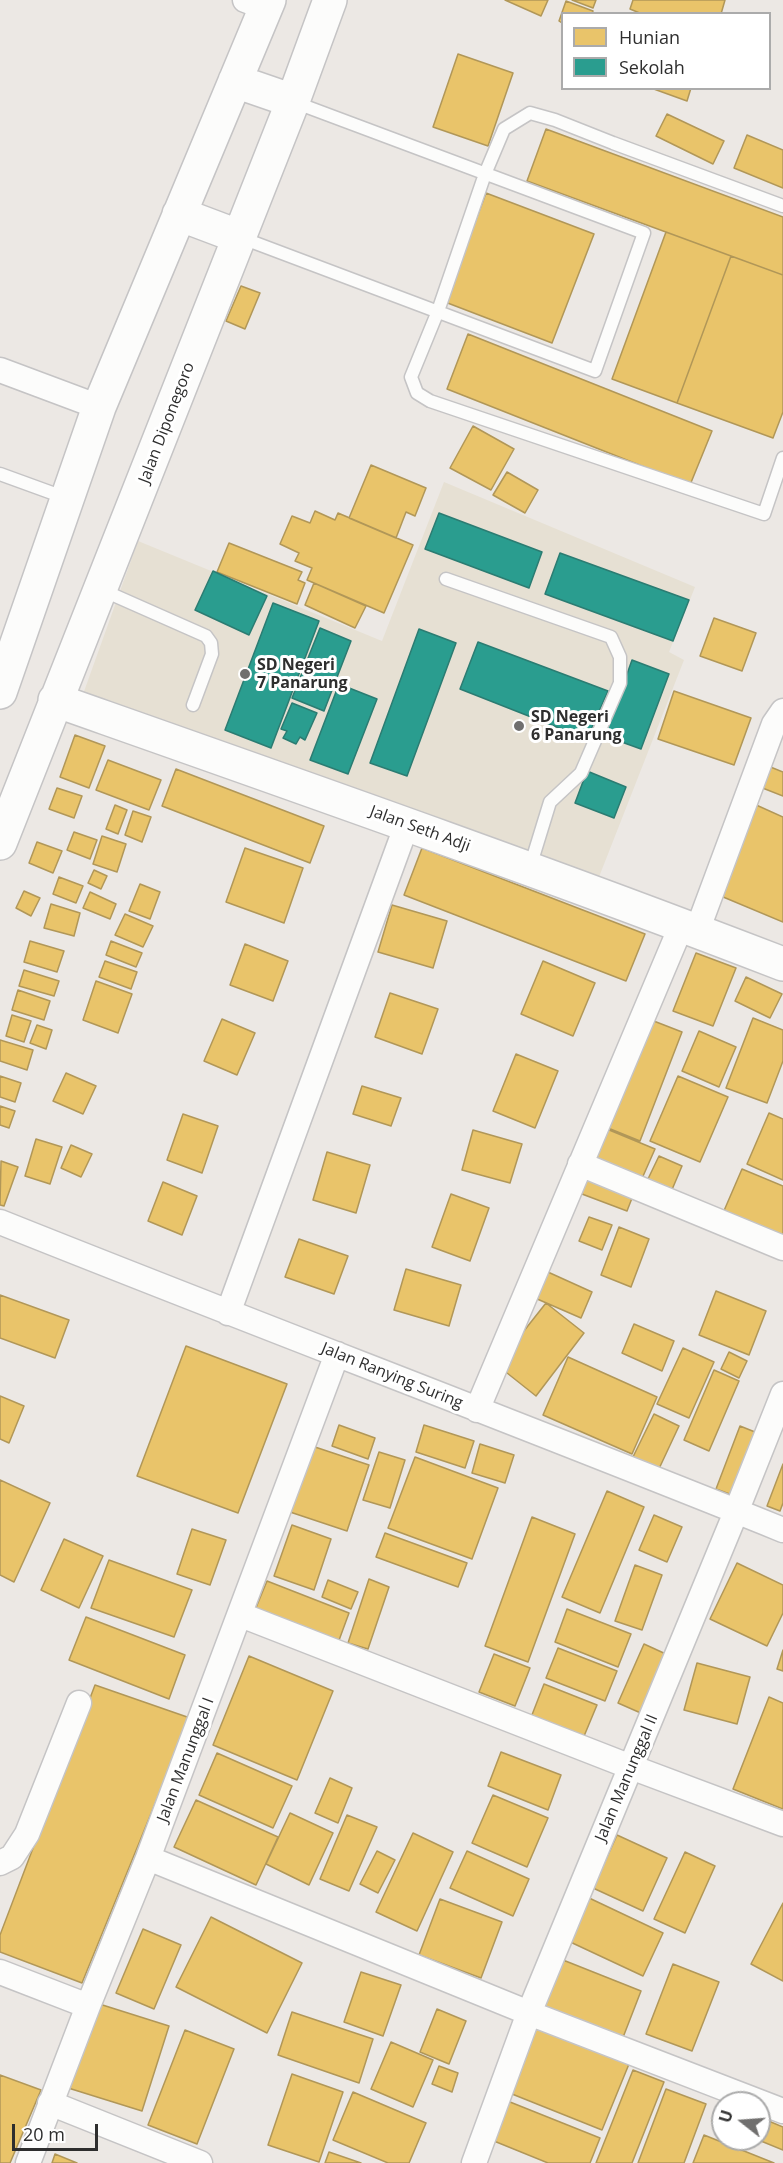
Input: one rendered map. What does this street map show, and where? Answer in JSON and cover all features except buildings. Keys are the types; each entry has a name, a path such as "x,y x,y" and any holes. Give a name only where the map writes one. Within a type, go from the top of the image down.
{"main road":[{"name":"Jalan Diponegoro","path":"0,843 55,699 102,590 293,102 330,0"},
{"path":"0,692 6,655 67,499 99,407 235,81 260,3"},
{"path":"235,81 293,102"},
{"path":"179,214 240,237"},
{"name":"Jalan Seth Adji","path":"55,699 529,868 783,964"}],"street":[{"path":"0,370 99,407"},
{"path":"477,1410 580,1164 690,927 774,724 783,711"},
{"path":"228,1313 407,824"},
{"path":"580,1164 783,1248"},
{"name":"Jalan Ranying Suring","path":"0,1222 783,1530"},
{"name":"Jalan Manunggal I","path":"28,2163 241,1615 337,1354"},
{"name":"Jalan Manunggal II","path":"474,2163 529,2013 783,1394"},
{"path":"241,1615 783,1824"},
{"path":"0,1863 12,1857 27,1834 79,1703"},
{"path":"148,1858 529,2013 783,2111"},
{"path":"0,1972 88,2006"},
{"path":"50,2103 200,2163"}],"lane":[{"path":"240,237 595,371 644,233 293,102"},
{"path":"783,206 555,120 530,113 504,129 485,174 438,311 411,377 417,393 430,401 764,514 783,458"},
{"path":"0,474 67,499"},
{"path":"446,579 611,637 620,657 620,682 597,737 581,773 550,802 529,868"},
{"path":"102,590 206,636 211,644 212,654 193,705"}],"shaded area":[{"name":"SD Negeri 6 Panarung","path":"444,482 695,587 669,652 684,660 599,877 82,697 138,541 382,641"}],"place":[{"name":"SD Negeri 7 Panarung","path":"245,674"},
{"name":"SD Negeri 6 Panarung","path":"519,726"}]}
